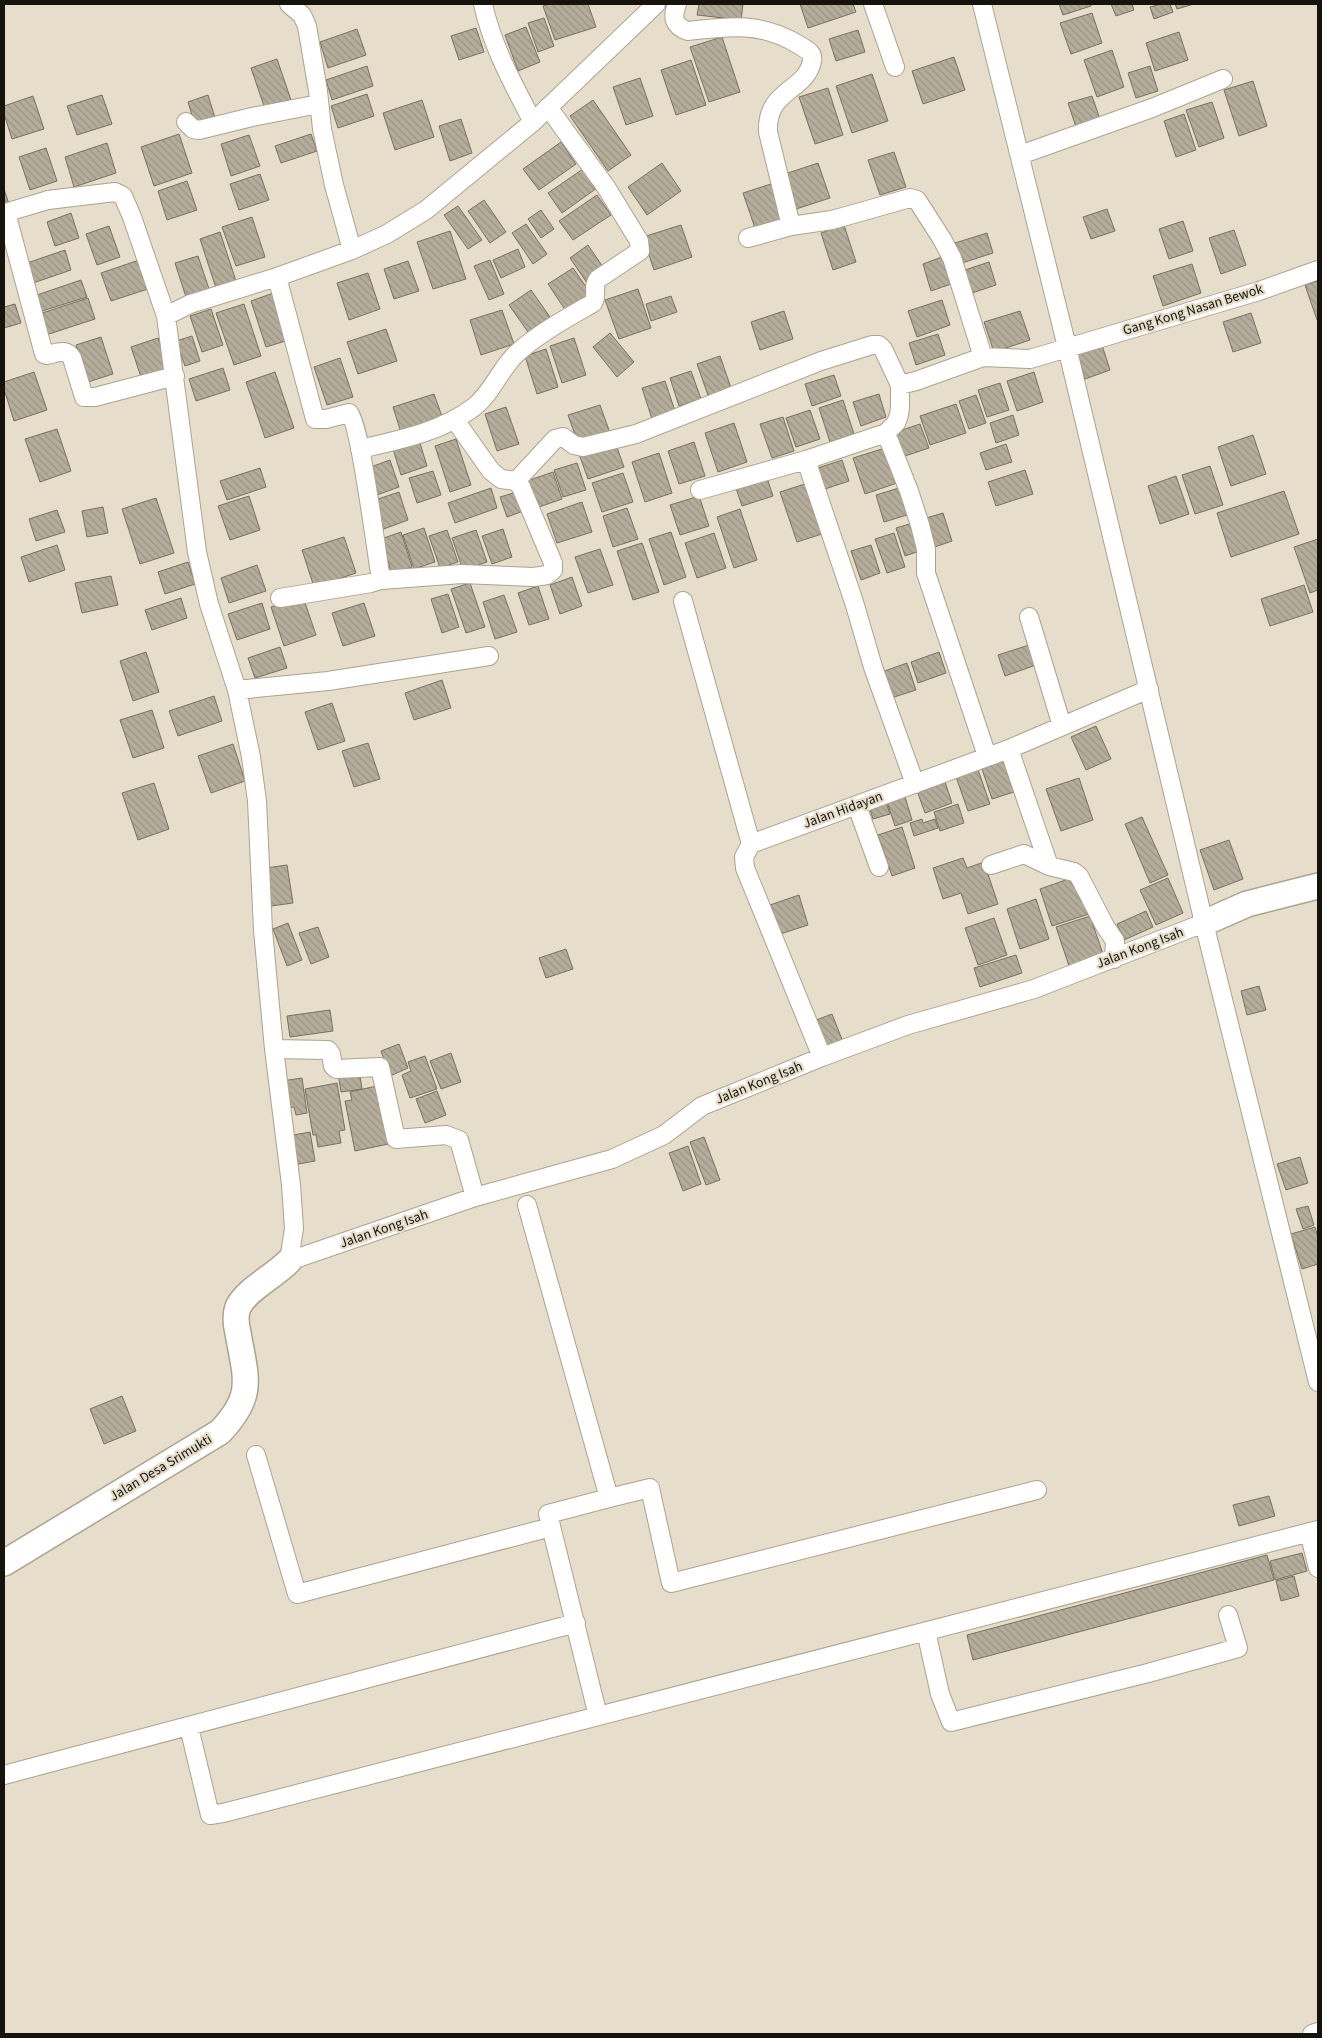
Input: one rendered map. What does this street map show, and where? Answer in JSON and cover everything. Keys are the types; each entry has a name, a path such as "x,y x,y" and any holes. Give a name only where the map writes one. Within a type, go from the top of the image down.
{"street":[{"path":"289,4 302,15 307,26 334,185 352,250"},
{"path":"483,4 495,42 509,76 533,122"},
{"path":"166,316 190,304 277,277 352,250 387,234 426,210 533,122 656,4"},
{"path":"677,4 673,18 676,23 688,31 721,27 756,28 782,35 808,51 811,55 812,62 804,76 773,105 767,119 768,132 791,226"},
{"path":"873,4 895,67"},
{"path":"986,5 1020,155 1204,923 1318,1382"},
{"path":"1020,155 1152,108 1223,79"},
{"path":"186,122 199,130 319,104"},
{"path":"360,449 403,439 455,420 480,401 515,354 548,329 593,303 596,299 595,284 598,279 640,251 639,241 606,187 548,107"},
{"path":"175,376 95,397 84,396 68,353 44,354 8,212 48,200 115,192 123,196 132,216 166,316 168,341 175,376 197,552 209,604 237,690 251,757 257,801 263,930 294,1228 289,1260"},
{"path":"748,238 791,226 842,217 910,198 917,200 952,258 983,357 900,385"},
{"name":"Gang Kong Nasan Bewok","path":"983,357 1030,359 1259,291 1318,270"},
{"path":"277,277 314,416 320,420 344,413 350,414 360,449 381,580"},
{"path":"516,481 555,439 566,438 579,447 625,438 821,361 872,345 879,345 883,349 900,385 899,415 886,434 806,460 700,490"},
{"path":"280,598 381,580 462,574 534,577 551,573 554,566 553,563 521,486 516,481 502,479 490,471 455,420"},
{"path":"886,434 909,491 920,525 926,549 926,573 987,756"},
{"path":"806,460 854,602 873,667 915,784"},
{"path":"683,601 751,844 744,857 745,868 822,1057"},
{"path":"1029,617 1062,726"},
{"path":"237,690 328,681 489,656"},
{"name":"Jalan Hidayan","path":"751,844 1009,749 1149,689"},
{"path":"1009,749 1049,866"},
{"path":"857,806 879,867"},
{"path":"991,865 1024,854 1049,866 1074,872 1079,876 1115,942 1114,959"},
{"name":"Jalan Kong Isah","path":"237,1326 238,1308 243,1300 280,1270 289,1260 475,1197 612,1159 642,1147 664,1135 702,1106 822,1057 908,1025 1034,989 1114,959 1247,904 1318,886"},
{"path":"274,1049 328,1050 331,1054 333,1066 336,1069 380,1067 396,1139 446,1135 459,1140 475,1197"},
{"path":"527,1205 609,1498"},
{"name":"Jalan Desa Srimukti","path":"4,1563 220,1432 235,1416 242,1404 245,1389 245,1374 237,1326"},
{"path":"256,1455 297,1594 551,1527"},
{"path":"598,1716 548,1514 650,1488 671,1583 1037,1490"},
{"path":"189,1727 210,1814 224,1814 1314,1531 1318,1568"},
{"path":"926,1631 940,1694 951,1722 1148,1673 1238,1648 1228,1615"},
{"path":"4,1775 576,1623"},
{"path":"1312,2034 1318,2032"}],"building":[{"path":"549,4 588,4 596,27 555,40 543,6"},
{"path":"699,4 743,4 741,20 697,15"},
{"path":"800,4 853,4 856,12 808,28"},
{"path":"1059,4 1091,4 1091,6 1063,15"},
{"path":"1111,4 1132,4 1134,10 1116,16"},
{"path":"1170,4 1173,12 1154,19 1150,7"},
{"path":"1175,4 1194,4 1177,9"},
{"path":"1092,13 1102,43 1071,54 1060,23"},
{"path":"544,18 554,46 538,52 528,23"},
{"path":"526,27 540,62 518,71 505,35"},
{"path":"476,28 484,52 459,60 451,36"},
{"path":"357,29 366,55 328,68 320,42"},
{"path":"858,30 865,52 836,61 829,39"},
{"path":"1179,32 1188,60 1155,71 1146,43"},
{"path":"722,37 740,92 709,102 690,47"},
{"path":"1112,50 1124,87 1097,97 1084,60"},
{"path":"954,57 965,90 923,104 912,71"},
{"path":"277,59 291,100 265,109 251,68"},
{"path":"691,60 706,105 676,115 661,70"},
{"path":"367,66 373,86 332,100 326,80"},
{"path":"1150,66 1158,91 1136,98 1128,73"},
{"path":"872,74 888,121 852,133 836,86"},
{"path":"640,78 653,116 626,125 613,87"},
{"path":"1253,81 1267,126 1239,136 1224,90"},
{"path":"828,88 843,135 815,144 799,97"},
{"path":"367,94 374,116 338,128 331,106"},
{"path":"102,95 112,124 77,135 67,106"},
{"path":"208,95 216,121 196,128 188,102"},
{"path":"33,96 44,129 12,139 4,114 4,106"},
{"path":"1092,96 1100,119 1076,127 1068,103"},
{"path":"422,100 434,137 395,150 383,113"},
{"path":"593,100 631,155 608,171 570,116"},
{"path":"1212,102 1224,138 1199,147 1186,110"},
{"path":"1184,114 1196,150 1176,157 1164,121"},
{"path":"461,119 472,153 450,161 439,126"},
{"path":"179,134 192,173 154,186 141,147"},
{"path":"311,134 317,151 281,163 275,146"},
{"path":"249,135 260,166 231,176 221,144"},
{"path":"561,142 576,164 539,190 523,169"},
{"path":"107,143 116,173 74,187 65,157"},
{"path":"46,148 57,181 30,190 19,157"},
{"path":"894,152 906,187 880,195 868,160"},
{"path":"662,163 681,191 647,215 628,187"},
{"path":"818,163 830,198 793,210 782,175"},
{"path":"583,169 597,188 562,213 548,193"},
{"path":"260,174 269,200 239,210 230,184"},
{"path":"187,181 197,210 167,220 158,191"},
{"path":"774,183 786,221 756,231 743,193"},
{"path":"4,189 9,204 4,205"},
{"path":"597,195 611,215 573,240 559,221"},
{"path":"484,200 506,232 490,243 468,211"},
{"path":"458,206 482,240 468,249 444,215"},
{"path":"1107,209 1115,231 1091,239 1083,217"},
{"path":"541,210 554,229 541,238 528,219"},
{"path":"71,213 79,238 55,246 47,222"},
{"path":"252,217 265,257 236,266 222,227"},
{"path":"1183,221 1193,251 1169,259 1159,229"},
{"path":"526,224 547,254 533,264 512,233"},
{"path":"681,225 692,257 654,270 643,237"},
{"path":"844,225 856,262 833,270 821,233"},
{"path":"109,226 120,257 97,265 86,234"},
{"path":"1234,230 1246,265 1221,274 1209,238"},
{"path":"450,231 466,279 433,289 417,242"},
{"path":"220,232 236,281 216,288 200,239"},
{"path":"987,233 993,253 962,263 955,243"},
{"path":"588,245 605,270 587,283 570,258"},
{"path":"518,249 525,267 501,278 493,260"},
{"path":"65,250 71,270 33,283 27,263"},
{"path":"198,256 209,289 186,297 175,263"},
{"path":"942,257 951,284 931,291 923,264"},
{"path":"142,259 151,288 111,301 101,273"},
{"path":"490,260 504,294 489,300 474,266"},
{"path":"408,261 419,291 394,299 384,269"},
{"path":"989,262 996,285 972,293 965,270"},
{"path":"1192,264 1201,293 1163,306 1153,276"},
{"path":"573,268 591,294 566,311 548,284"},
{"path":"368,273 380,309 349,320 337,283"},
{"path":"81,280 87,297 39,312 34,296"},
{"path":"1318,281 1318,319 1317,320 1305,285"},
{"path":"638,289 651,328 619,339 605,300"},
{"path":"531,290 550,317 528,332 509,305"},
{"path":"276,292 292,339 266,347 251,301"},
{"path":"671,296 677,312 651,321 646,304"},
{"path":"88,298 95,319 46,335 39,314"},
{"path":"942,300 950,325 917,337 908,311"},
{"path":"15,304 21,323 4,328 4,307"},
{"path":"244,304 261,356 234,365 216,313"},
{"path":"211,309 223,345 202,352 190,316"},
{"path":"502,310 514,344 481,355 470,320"},
{"path":"784,311 793,339 760,350 751,322"},
{"path":"1020,311 1030,340 994,352 984,322"},
{"path":"1251,313 1261,343 1233,352 1223,322"},
{"path":"386,329 397,361 358,374 347,342"},
{"path":"610,333 634,362 617,377 593,347"},
{"path":"938,334 945,355 916,365 909,343"},
{"path":"192,336 200,361 185,366 176,341"},
{"path":"101,337 113,374 88,382 76,345"},
{"path":"158,338 168,368 141,377 131,347"},
{"path":"574,338 586,375 562,383 550,346"},
{"path":"1101,342 1110,370 1085,379 1076,350"},
{"path":"546,349 558,387 537,394 525,356"},
{"path":"720,356 732,391 709,398 697,364"},
{"path":"340,358 353,397 327,405 314,367"},
{"path":"223,368 230,390 196,401 189,379"},
{"path":"691,371 701,399 679,406 670,378"},
{"path":"34,372 47,410 14,421 4,389 4,382"},
{"path":"275,372 294,428 265,438 246,382"},
{"path":"1034,372 1043,402 1017,411 1007,381"},
{"path":"834,375 841,396 812,406 805,384"},
{"path":"665,381 675,411 652,419 642,388"},
{"path":"1000,383 1009,410 987,417 978,390"},
{"path":"434,394 444,422 402,436 393,407"},
{"path":"879,394 886,417 861,426 853,402"},
{"path":"976,395 986,423 969,429 959,401"},
{"path":"843,400 854,434 830,442 819,408"},
{"path":"956,404 966,433 930,445 920,416"},
{"path":"600,405 610,433 578,443 568,415"},
{"path":"506,407 519,444 497,451 485,414"},
{"path":"810,410 820,439 796,447 786,418"},
{"path":"1013,415 1019,435 996,443 990,423"},
{"path":"783,417 794,451 772,458 760,424"},
{"path":"734,423 747,462 718,472 705,433"},
{"path":"920,424 929,448 899,458 890,434"},
{"path":"57,429 71,471 40,482 25,439"},
{"path":"1253,435 1266,474 1231,486 1218,447"},
{"path":"456,439 471,485 450,492 435,446"},
{"path":"419,440 427,466 401,475 393,449"},
{"path":"615,442 624,467 588,479 579,454"},
{"path":"694,442 705,476 679,484 668,451"},
{"path":"1006,444 1012,462 986,470 980,453"},
{"path":"885,448 897,483 865,494 853,458"},
{"path":"659,453 672,493 645,502 632,462"},
{"path":"390,460 399,487 377,495 368,468"},
{"path":"842,460 849,481 822,490 815,469"},
{"path":"577,463 586,490 563,497 554,470"},
{"path":"1210,466 1223,505 1195,514 1182,475"},
{"path":"260,468 266,487 227,500 220,481"},
{"path":"1025,470 1033,494 996,506 988,482"},
{"path":"433,471 441,495 417,503 409,478"},
{"path":"553,472 562,499 536,508 527,481"},
{"path":"623,473 633,502 602,512 592,483"},
{"path":"1176,476 1189,514 1160,524 1148,486"},
{"path":"767,478 773,496 742,506 736,488"},
{"path":"808,483 825,533 797,542 780,492"},
{"path":"491,488 497,508 455,523 448,503"},
{"path":"899,488 907,515 884,522 876,495"},
{"path":"520,491 526,510 507,517 500,497"},
{"path":"1284,491 1299,534 1231,557 1217,513"},
{"path":"399,492 408,520 381,530 372,501"},
{"path":"249,496 260,530 230,540 218,506"},
{"path":"699,496 709,526 680,535 670,505"},
{"path":"156,498 174,553 140,564 122,509"},
{"path":"582,502 592,532 557,543 547,514"},
{"path":"103,507 108,533 87,537 82,511"},
{"path":"627,508 638,539 613,547 603,516"},
{"path":"740,509 757,560 734,568 717,517"},
{"path":"57,510 65,532 36,541 29,519"},
{"path":"943,513 952,541 932,548 923,519"},
{"path":"916,522 925,549 905,556 896,528"},
{"path":"424,528 435,562 414,569 403,535"},
{"path":"503,529 512,557 492,564 482,536"},
{"path":"447,530 458,562 440,568 429,536"},
{"path":"476,530 487,562 463,570 452,538"},
{"path":"401,532 412,567 392,574 381,539"},
{"path":"671,532 686,577 664,585 649,539"},
{"path":"714,533 726,568 697,578 685,543"},
{"path":"894,533 905,567 887,573 875,539"},
{"path":"344,537 356,573 314,587 302,550"},
{"path":"1318,539 1318,590 1310,593 1294,547"},
{"path":"642,543 659,592 633,600 617,551"},
{"path":"57,545 65,570 29,582 21,557"},
{"path":"871,545 880,573 861,580 851,551"},
{"path":"600,549 613,585 588,593 575,557"},
{"path":"188,562 195,584 165,594 158,572"},
{"path":"257,565 266,591 229,603 221,578"},
{"path":"111,576 118,605 82,613 75,583"},
{"path":"572,577 582,606 560,614 550,585"},
{"path":"470,583 485,627 466,633 451,589"},
{"path":"1304,585 1313,612 1270,626 1261,599"},
{"path":"538,586 549,619 529,625 518,593"},
{"path":"448,594 459,627 442,633 431,599"},
{"path":"504,595 517,632 495,639 483,602"},
{"path":"303,597 316,635 284,646 271,607"},
{"path":"181,598 187,618 152,630 145,610"},
{"path":"262,603 270,629 237,640 228,614"},
{"path":"364,603 375,636 343,646 332,613"},
{"path":"1029,645 1036,665 1005,676 998,655"},
{"path":"280,647 287,668 255,678 248,658"},
{"path":"146,652 159,692 133,701 120,661"},
{"path":"939,652 946,673 918,683 911,662"},
{"path":"907,663 916,690 888,699 879,673"},
{"path":"442,680 451,708 414,720 405,693"},
{"path":"214,696 222,721 178,736 169,711"},
{"path":"332,703 345,741 318,750 305,712"},
{"path":"152,710 164,748 133,758 120,720"},
{"path":"1096,726 1111,759 1086,770 1071,737"},
{"path":"368,743 380,779 354,787 342,751"},
{"path":"233,744 245,781 211,793 198,756"},
{"path":"1009,757 1020,790 992,799 981,766"},
{"path":"977,767 990,804 968,811 955,774"},
{"path":"943,776 952,803 925,813 915,785"},
{"path":"1079,778 1093,820 1061,831 1046,789"},
{"path":"154,783 169,829 138,840 122,793"},
{"path":"903,790 912,820 895,826 885,796"},
{"path":"884,797 890,814 873,819 868,803"},
{"path":"958,804 964,823 940,831 934,812"},
{"path":"1142,817 1168,875 1150,883 1125,824"},
{"path":"922,819 923,823 935,819 938,828 914,836 910,823"},
{"path":"902,827 915,868 892,876 878,835"},
{"path":"1229,840 1243,879 1214,890 1200,850"},
{"path":"963,858 967,868 984,862 998,904 968,914 961,893 943,899 933,868"},
{"path":"287,865 293,903 271,906 266,868"},
{"path":"1077,876 1089,914 1052,926 1040,889"},
{"path":"1168,878 1183,913 1156,925 1140,890"},
{"path":"799,895 808,925 777,935 767,906"},
{"path":"1036,899 1049,939 1020,949 1007,909"},
{"path":"1146,911 1153,927 1124,940 1117,924"},
{"path":"1090,916 1103,954 1069,966 1056,927"},
{"path":"994,918 1007,955 978,965 965,928"},
{"path":"288,923 302,960 287,966 273,929"},
{"path":"318,927 329,957 311,964 299,933"},
{"path":"566,949 573,969 546,978 539,958"},
{"path":"1016,955 1022,973 980,987 974,968"},
{"path":"1259,986 1266,1010 1247,1015 1241,991"},
{"path":"330,1010 333,1031 290,1037 287,1016"},
{"path":"832,1014 843,1042 823,1050 811,1022"},
{"path":"399,1044 408,1068 390,1076 381,1051"},
{"path":"451,1053 461,1082 441,1089 430,1061"},
{"path":"425,1056 437,1089 410,1098 402,1075 411,1071 408,1062"},
{"path":"359,1070 362,1089 341,1092 338,1073"},
{"path":"302,1078 307,1113 296,1115 294,1107 286,1108 282,1081"},
{"path":"337,1083 345,1130 339,1131 341,1143 318,1147 316,1135 313,1135 305,1089"},
{"path":"381,1085 393,1143 355,1151 345,1101 352,1100 350,1092"},
{"path":"437,1091 446,1115 425,1123 416,1099"},
{"path":"310,1132 315,1161 293,1165 288,1136"},
{"path":"704,1137 720,1180 706,1185 690,1142"},
{"path":"688,1146 701,1184 683,1191 669,1153"},
{"path":"1300,1157 1308,1183 1286,1190 1277,1164"},
{"path":"1308,1206 1314,1225 1303,1229 1296,1209"},
{"path":"1315,1227 1318,1237 1318,1264 1302,1269 1291,1234"},
{"path":"122,1396 136,1431 104,1444 90,1409"},
{"path":"1269,1496 1275,1516 1239,1526 1233,1505"},
{"path":"1302,1553 1307,1571 1275,1580 1270,1561"},
{"path":"1267,1555 1274,1580 973,1660 967,1635"},
{"path":"1294,1576 1299,1596 1281,1601 1276,1581"}]}
